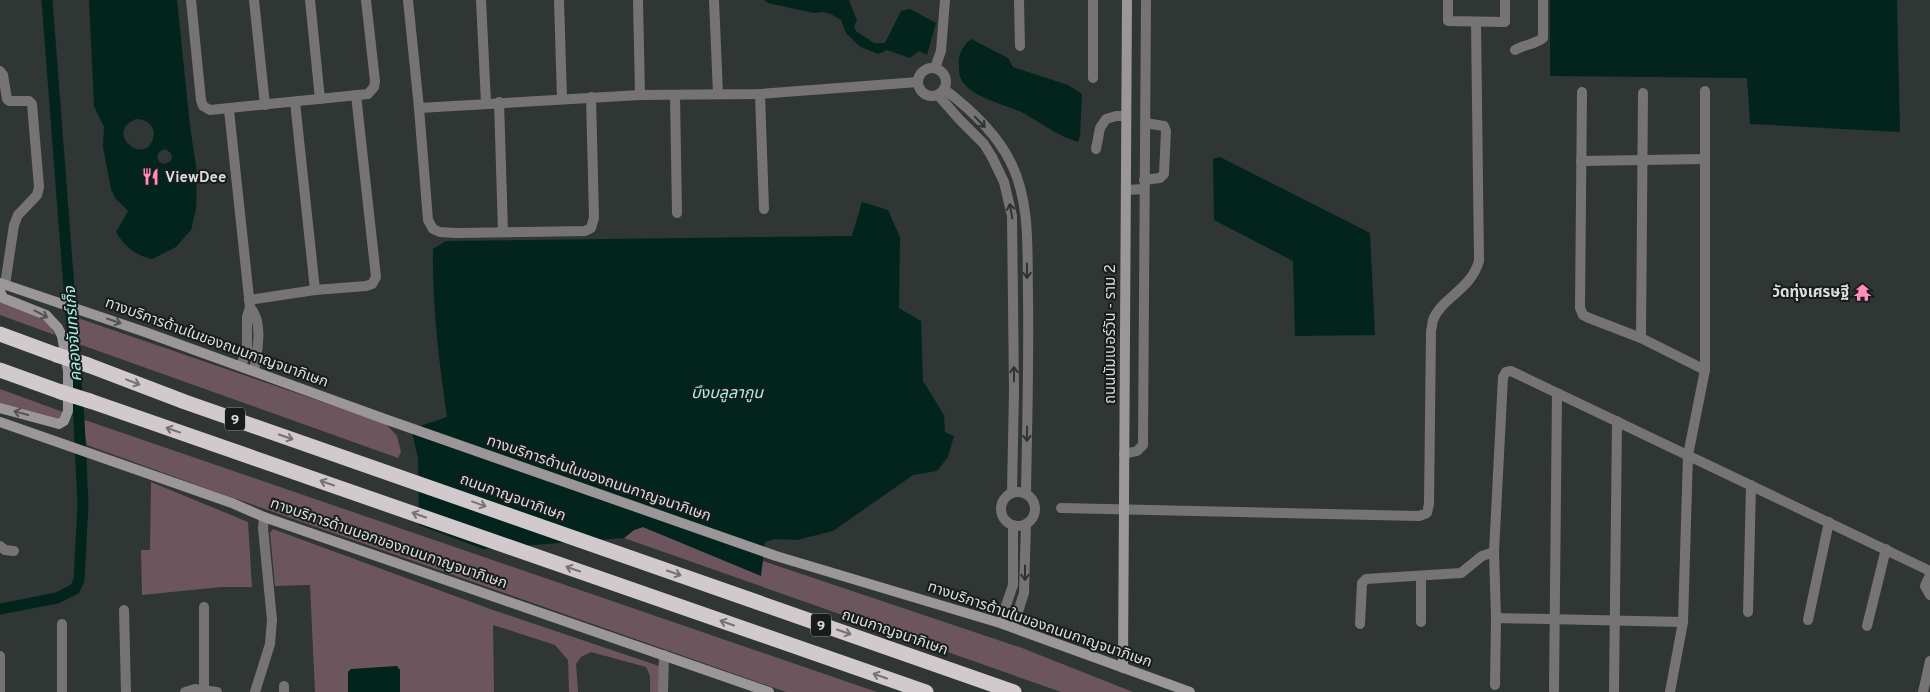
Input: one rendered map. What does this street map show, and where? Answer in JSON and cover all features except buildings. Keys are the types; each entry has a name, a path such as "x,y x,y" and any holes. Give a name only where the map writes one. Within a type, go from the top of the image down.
{"highway":[{"name":"ถนนกาญจนาภิเษก","path":"0,334 185,402 1014,692"},
{"name":"9","path":"0,370 926,692"}],"main road":[{"name":"ถนนนัมเบอร์วัน - ราม 2","path":"1123,668 1127,0"},
{"name":"ทางบริการด้านในของถนนกาญจนาภิเษก","path":"2,286 146,332 382,418 776,556 1013,627 1190,692"},
{"path":"0,408 59,424 64,421 68,411 68,371 62,336 58,328 46,315 3,298 2,286"},
{"name":"ทางบริการด้านนอกของถนนกาญจนาภิเษก","path":"0,422 232,503 264,517 664,655 745,688 769,692"}],"street":[{"path":"191,0 201,100 203,106 210,110 228,110 368,94 374,87 375,80 366,0"},
{"path":"254,0 265,105"},
{"path":"310,0 320,99"},
{"path":"408,0 428,220 433,229 440,232 573,232 585,231 591,228 594,218 591,97"},
{"path":"481,0 486,103"},
{"path":"560,0 562,99"},
{"path":"638,0 640,95"},
{"path":"714,0 718,94"},
{"path":"935,68 942,50 945,0"},
{"path":"1019,0 1020,46"},
{"path":"1093,0 1093,78"},
{"path":"1124,454 1137,451 1143,445 1146,0"},
{"path":"1448,0 1448,21 1476,22 1504,22 1505,0"},
{"path":"1515,50 1524,44 1536,43 1543,38 1543,0"},
{"path":"1061,508 1409,516 1419,516 1427,513 1430,504 1431,332 1438,311 1472,278 1480,261 1476,22"},
{"path":"935,68 940,70 946,79 941,92 932,96 922,92 918,82 921,72 925,69 935,68"},
{"path":"0,71 3,75 7,99 9,101 29,101 32,104 39,187 37,195 16,220 12,236 11,256 2,286"},
{"path":"419,108 591,97 760,94 918,82"},
{"path":"1670,692 1683,622 1688,455 1705,370 1705,91"},
{"path":"941,92 959,119 984,144 998,168 1004,182 1012,216 1014,392 1012,492"},
{"path":"941,92 970,112 998,142 1018,178 1024,202 1027,229 1029,354 1026,493"},
{"path":"1582,92 1580,308 1583,315 1641,338 1705,370"},
{"path":"760,94 764,209"},
{"path":"1641,338 1643,94"},
{"path":"249,304 315,290 366,286 372,284 376,277 356,95"},
{"path":"675,95 677,213"},
{"path":"295,102 315,290"},
{"path":"499,102 503,232"},
{"path":"228,110 249,304 247,349 241,366"},
{"path":"1096,149 1100,128 1106,119 1126,116"},
{"path":"1126,190 1144,185 1160,178 1164,174 1166,131 1164,126 1145,124"},
{"path":"1581,160 1705,159"},
{"path":"249,304 256,314 258,328 254,371"},
{"path":"1125,318 1144,317"},
{"path":"1495,685 1496,618 1494,552 1503,377 1506,372 1511,371 1930,571"},
{"path":"1554,690 1557,393"},
{"path":"1614,692 1617,421"},
{"path":"1748,612 1751,485"},
{"path":"1012,492 1026,493 1033,500 1035,510 1032,518 1026,524 1013,525 1004,519 1001,509 1004,499 1012,492"},
{"path":"255,692 270,644 272,620 263,528 264,517"},
{"path":"1808,620 1829,522"},
{"path":"1013,627 1024,593 1026,524"},
{"path":"1000,623 1011,593 1013,525"},
{"path":"0,546 5,550 14,551"},
{"path":"1867,626 1886,549"},
{"path":"1360,624 1362,583 1364,580 1369,578 1461,573 1482,556 1494,552"},
{"path":"1930,575 1925,586 1930,595"},
{"path":"1420,622 1421,576"},
{"path":"204,607 204,689"},
{"path":"124,610 126,692"},
{"path":"1496,618 1683,622"},
{"path":"62,624 62,692"},
{"path":"663,692 664,655"},
{"path":"0,656 0,692"},
{"path":"1923,692 1930,661"},
{"path":"185,692 195,689 217,692"}],"shaded area":[{"path":"0,301 39,316 51,327 55,335 0,315"},
{"path":"75,317 386,424 397,436 401,452 398,458 76,343"},
{"path":"0,389 63,412 61,417 57,420 0,405"},
{"path":"82,419 877,692 786,692 87,445"},
{"path":"151,482 248,522 252,587 221,587 142,595 141,550 150,550"},
{"path":"643,527 760,575 763,561 1022,648 1133,692 1061,692 624,538 634,530"},
{"path":"273,529 493,610 668,669 668,692 650,692 650,676 646,667 591,652 581,657 576,664 578,692 569,692 568,660 555,645 493,625 494,692 315,692 310,585 275,586 270,533"}],"water":[{"path":"89,0 177,0 190,126 197,173 196,209 191,230 176,247 152,259 131,250 116,232 128,211 115,198 111,189 103,147 104,127 94,106","holes":["136,119 144,120 150,124 154,131 153,139 148,147 142,150 129,144 123,132 127,125","165,149 171,153 172,158 170,162 163,164 159,162 157,157 159,152"]},
{"path":"764,0 849,0 857,21 854,26 856,31 874,43 885,43 901,11 910,9 936,23 927,55 919,51 910,58 887,50 878,54 856,43 846,33 841,20 831,14 823,12 814,13 768,3"},
{"path":"1550,0 1897,0 1900,132 1750,124 1747,78 1550,76"},
{"path":"971,39 1008,58 1013,67 1068,85 1082,94 1078,142 1019,111 972,91 960,76 959,62 963,48"},
{"path":"1220,157 1370,233 1375,335 1295,336 1293,261 1214,220 1213,159"},
{"name":"บึงบลูลากูน","path":"862,202 888,210 900,237 899,308 921,321 923,381 944,415 945,432 954,436 948,457 937,471 913,475 833,531 797,540 776,539 765,542 761,576 643,527 634,530 624,538 483,549 419,525 418,458 411,429 447,417 437,333 433,249 446,241 852,236"},
{"path":"397,666 400,670 400,692 348,692 348,672 351,669"}],"waterway":[{"name":"คลองจันทร์เก็จ","path":"0,609 57,598 75,589 79,580 83,504 79,420 47,0"}],"place":[{"name":"ViewDee","path":"151,177"},
{"name":"วัดทุ่งเศรษฐี","path":"1863,292"}]}
